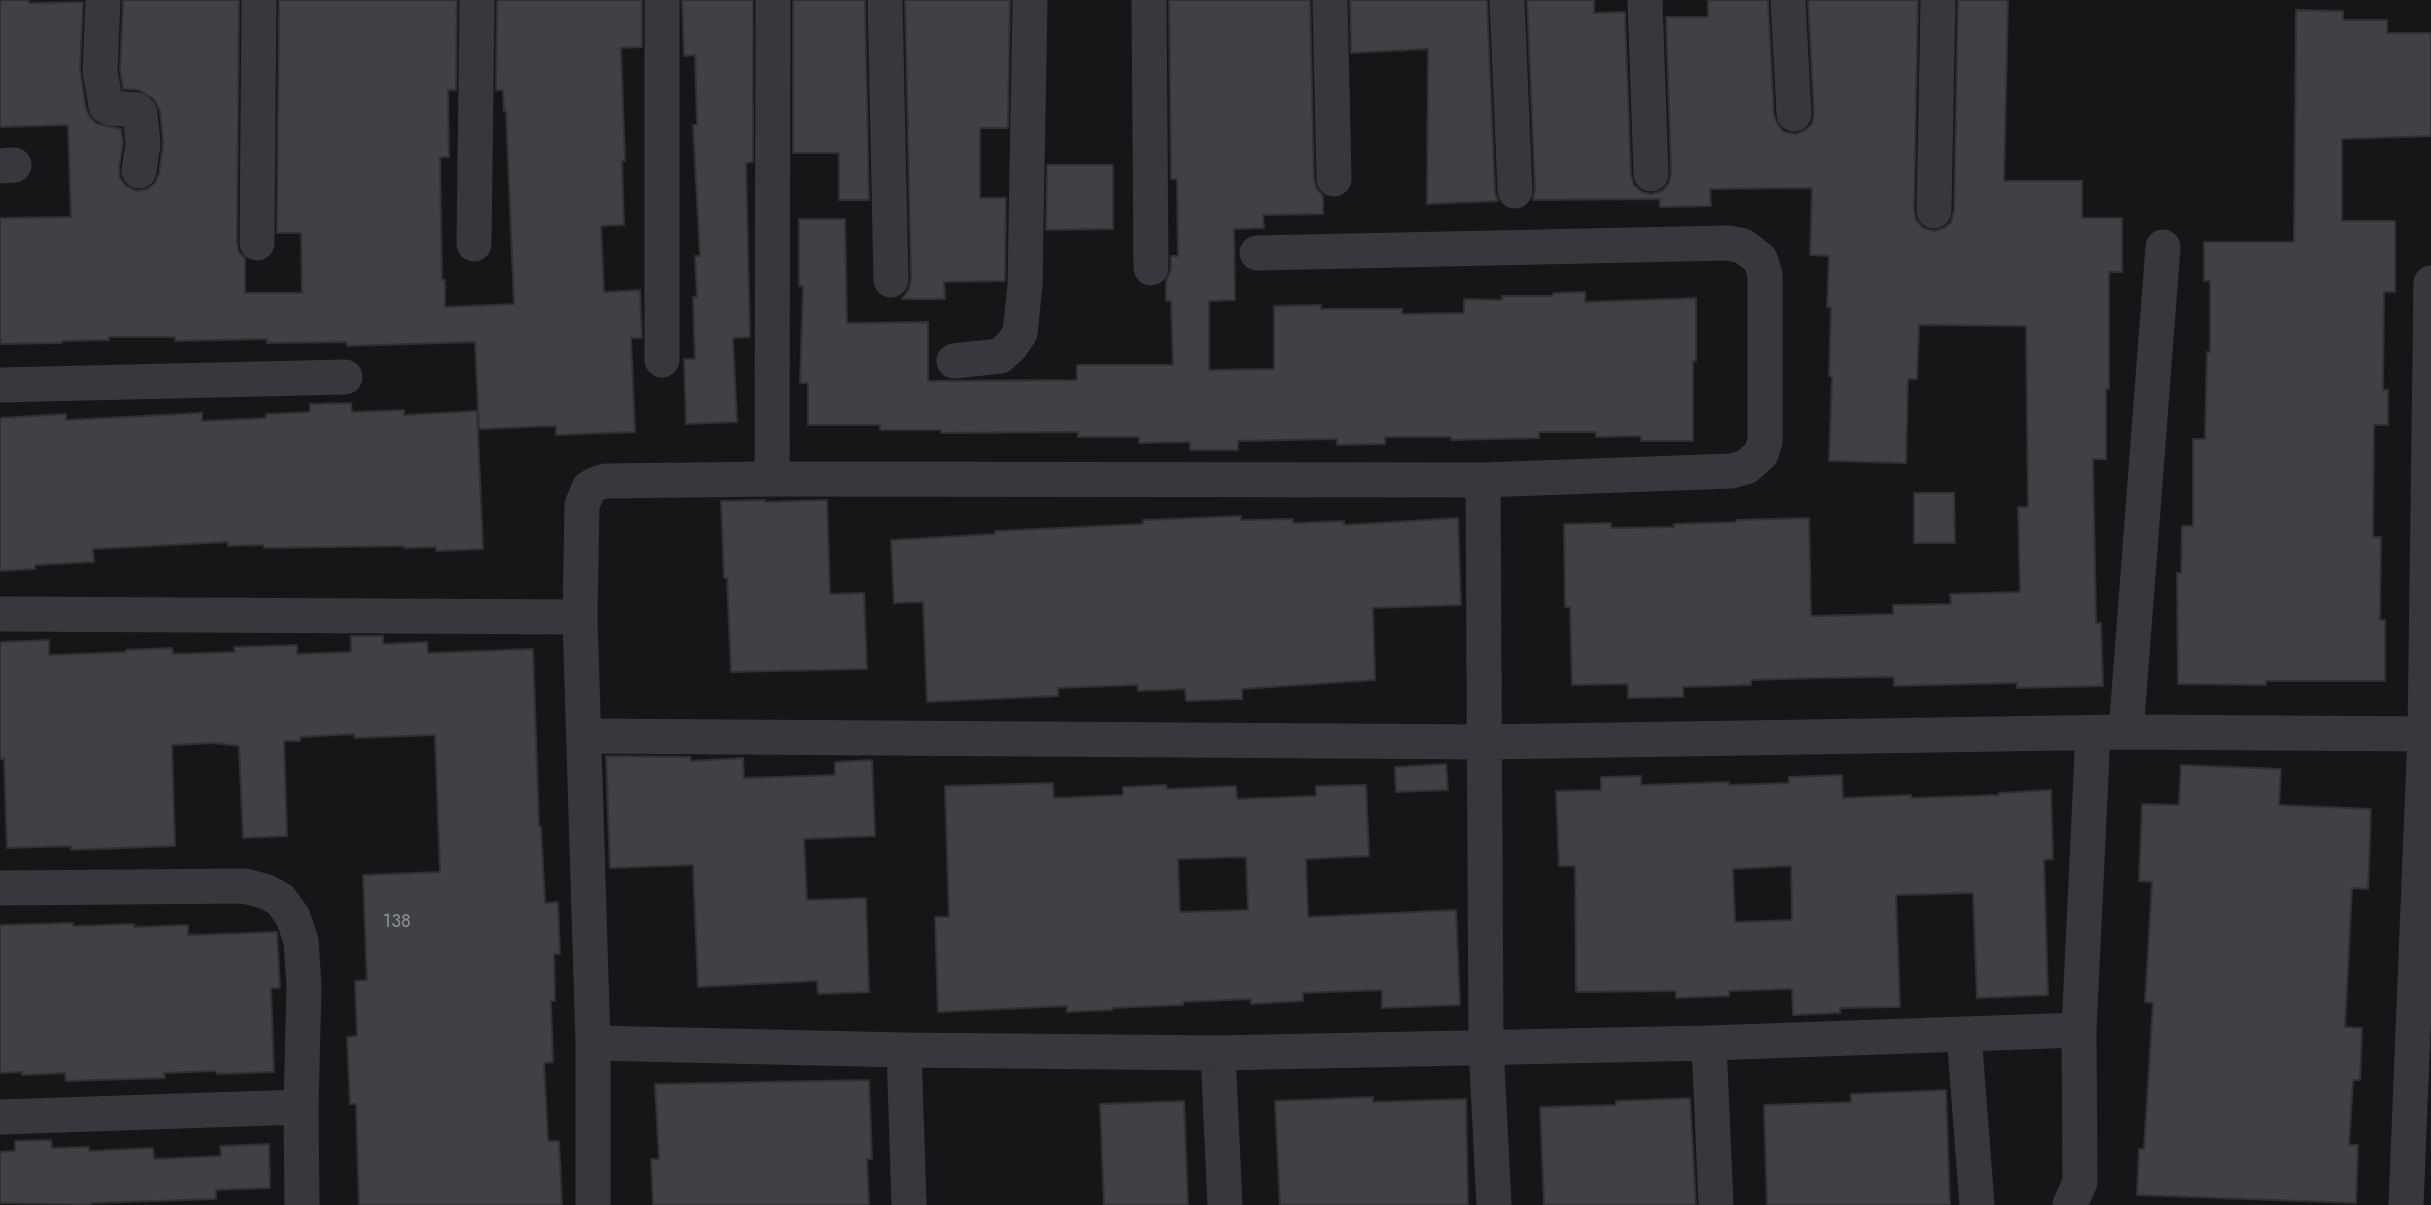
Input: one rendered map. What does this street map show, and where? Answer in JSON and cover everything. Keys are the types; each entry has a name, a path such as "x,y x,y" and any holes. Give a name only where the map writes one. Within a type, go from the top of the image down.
{"street":[{"path":"103,0 100,71 106,106 137,110 141,113 143,144 139,171"},
{"path":"257,243 259,0"},
{"path":"474,244 477,0"},
{"path":"662,0 662,360"},
{"path":"772,479 773,0"},
{"path":"884,0 891,280"},
{"path":"954,361 1000,356 1012,346 1020,333 1025,285 1030,0"},
{"path":"1149,0 1151,268"},
{"path":"1330,0 1334,179"},
{"path":"1507,0 1515,191"},
{"path":"1645,0 1651,174"},
{"path":"1788,0 1794,114"},
{"path":"1934,211 1938,0"},
{"path":"593,1205 593,1043 580,617 582,505 589,488 606,481 772,479 1483,480 1732,471 1746,467 1761,454 1765,440 1765,274 1760,259 1743,246 1728,243 1257,253"},
{"path":"2070,1205 2080,1182 2079,1030 2163,247"},
{"path":"2415,1182 2431,283"},
{"path":"0,385 345,377"},
{"path":"1483,480 1486,1046 1494,1205"},
{"path":"0,614 580,617"},
{"path":"584,736 1486,742 2109,732 2425,734"},
{"path":"0,888 245,886 267,892 281,900 293,917 301,941 304,986 302,1205"},
{"path":"593,1043 1218,1053 1709,1043 2079,1030"},
{"path":"1964,1034 1978,1205"},
{"path":"1709,1043 1716,1205"},
{"path":"904,1050 909,1205"},
{"path":"1218,1053 1225,1205"},
{"path":"0,1117 301,1107"}],"building":[{"path":"0,0 29,0 29,3 83,2 80,70 86,109 97,124 121,129 123,143 120,178 126,186 137,191 147,189 155,183 159,174 163,142 160,111 154,99 139,90 123,89 120,70 123,0 239,0 237,243 239,252 245,258 245,293 302,293 301,233 277,233 279,0 457,0 456,90 448,90 449,157 440,157 445,307 514,304 506,111 503,90 496,90 497,0 642,0 642,47 621,48 624,225 601,226 604,292 640,290 642,338 631,338 635,432 556,435 556,426 479,429 475,342 347,346 346,342 267,343 267,339 175,341 175,337 109,337 109,340 0,344 0,218 71,217 68,125 0,127"},
{"path":"682,0 753,0 753,162 746,163 750,337 733,338 737,422 686,424 684,359 695,359 693,297 697,297 695,256 700,256 693,125 697,125 695,55 684,56"},
{"path":"793,0 865,0 869,200 839,200 839,153 793,153"},
{"path":"905,0 1010,0 1008,128 980,128 980,198 1006,198 1005,281 944,282 945,299 902,299 911,280"},
{"path":"1169,0 1310,0 1314,179 1323,196 1323,214 1263,215 1264,228 1234,229 1235,300 1209,301 1209,370 1274,369 1274,306 1321,305 1321,309 1402,309 1402,314 1464,313 1464,299 1502,300 1502,296 1553,296 1553,293 1585,292 1585,302 1696,298 1693,441 1641,441 1641,436 1596,437 1596,432 1539,432 1539,438 1451,440 1451,437 1385,437 1385,444 1337,445 1337,439 1238,441 1238,450 1190,450 1190,442 1139,443 1139,437 1078,437 1078,432 941,433 941,430 880,430 880,425 808,425 808,383 800,383 803,286 799,286 799,219 845,219 847,323 928,322 928,381 1077,380 1077,365 1173,365 1171,301 1166,301 1166,281 1171,269 1171,256 1178,256 1177,179 1171,179"},
{"path":"1350,0 1487,0 1495,192 1498,201 1427,204 1428,49 1351,53"},
{"path":"1527,0 1594,0 1594,13 1625,12 1631,175 1634,185 1642,192 1651,194 1662,191 1669,183 1671,173 1666,17 1708,17 1708,0 1768,0 1774,116 1784,132 1796,134 1812,124 1814,114 1808,0 1918,0 1914,211 1916,220 1923,228 1934,231 1951,222 1954,211 1958,0 2008,0 2004,181 2082,181 2082,218 2122,218 2122,272 2109,272 2106,459 2093,459 2096,623 2101,623 2103,686 2017,688 2017,683 1894,686 1894,677 1818,678 1751,680 1751,685 1683,687 1683,697 1628,698 1628,684 1572,685 1570,607 1565,607 1564,524 1611,523 1611,528 1674,527 1674,524 1809,518 1811,616 1893,614 1893,605 1951,604 1950,594 2020,592 2018,507 2028,507 2026,326 1919,325 1917,379 1908,379 1906,463 1829,461 1832,376 1829,376 1831,307 1827,307 1829,256 1810,255 1812,188 1710,189 1711,206 1660,207 1660,199 1533,200 1535,190"},
{"path":"2296,10 2343,11 2343,20 2387,20 2387,33 2431,33 2431,136 2342,139 2342,221 2395,221 2395,292 2384,292 2383,390 2388,390 2388,425 2374,425 2373,537 2381,537 2380,620 2385,620 2385,681 2266,681 2266,685 2178,684 2177,573 2181,573 2182,526 2193,526 2193,439 2205,439 2207,352 2210,352 2210,281 2204,281 2204,242 2294,242"},
{"path":"1047,165 1113,165 1113,229 1046,230"},
{"path":"351,403 352,412 404,410 404,415 477,411 483,549 436,551 436,547 404,546 264,548 263,545 228,546 228,542 93,549 94,562 35,565 35,569 0,571 0,418 66,414 66,420 202,413 202,421 266,418 266,414 310,412 310,404"},
{"path":"1914,493 1954,493 1955,543 1914,543"},
{"path":"827,500 830,594 864,593 867,669 731,672 721,501"},
{"path":"1241,516 1241,520 1293,519 1293,523 1344,521 1344,525 1458,518 1461,605 1373,608 1375,680 1242,689 1242,699 1186,701 1185,689 1138,691 1138,685 1058,688 1058,696 927,702 923,602 894,603 891,540 995,534 995,531 1143,524 1143,520"},
{"path":"351,636 383,636 383,644 427,642 428,653 533,649 539,826 545,903 558,902 560,954 554,954 555,1001 551,1001 553,1062 544,1063 548,1141 559,1141 562,1205 359,1205 356,1104 350,1104 347,1037 357,1036 355,981 367,980 363,875 440,872 435,735 354,738 354,734 300,737 300,741 284,741 287,836 243,838 239,746 214,743 172,745 175,846 71,850 71,846 7,848 4,759 0,759 0,642 49,640 49,655 172,648 173,654 235,652 234,647 297,645 297,654 351,652"},
{"path":"606,756 690,757 691,761 743,758 744,778 835,775 835,762 872,760 875,836 804,839 807,900 866,898 869,992 818,994 817,981 698,987 693,865 610,868"},
{"path":"1446,764 1448,790 1396,792 1395,767"},
{"path":"2181,765 2281,769 2279,805 2371,809 2368,889 2352,888 2345,1027 2362,1028 2360,1080 2353,1080 2349,1145 2358,1145 2356,1203 2137,1195 2139,1149 2144,1149 2153,1003 2145,1002 2152,882 2139,881 2142,804 2179,805"},
{"path":"1842,775 1843,798 1999,795 2051,790 2053,859 2044,860 2048,995 1977,998 1973,893 1896,895 1900,1007 1840,1008 1840,1013 1793,1015 1792,989 1729,991 1729,996 1676,998 1676,991 1576,992 1575,866 1559,866 1556,791 1601,790 1601,777 1641,776 1641,785 1729,782 1729,785 1789,783 1789,777","holes":["1791,866 1792,920 1735,922 1733,869"]},
{"path":"1053,783 1054,798 1123,795 1123,787 1166,785 1167,789 1236,786 1237,799 1316,796 1316,786 1366,785 1369,856 1306,859 1308,917 1456,910 1460,1005 1382,1008 1382,990 1303,993 1303,1001 1251,1004 1251,999 1067,1012 1067,1006 938,1012 935,917 949,917 945,786","holes":["1246,857 1248,910 1180,912 1178,859"]},
{"path":"73,923 73,926 188,925 188,935 277,932 280,988 271,988 274,1072 164,1073 165,1078 66,1081 65,1073 0,1073 0,925"},
{"path":"869,1080 872,1159 867,1159 869,1205 653,1205 651,1159 659,1159 655,1084"},
{"path":"1946,1090 1950,1205 1767,1205 1764,1105 1851,1102 1851,1094"},
{"path":"1373,1097 1373,1102 1466,1099 1468,1205 1280,1205 1275,1101"},
{"path":"1690,1098 1696,1205 1544,1205 1540,1107 1616,1105 1616,1101"},
{"path":"1184,1101 1188,1205 1104,1205 1100,1104"},
{"path":"51,1140 52,1148 89,1147 89,1151 153,1148 154,1159 221,1156 220,1146 269,1144 270,1188 216,1190 216,1199 91,1205 0,1203 0,1152 15,1151 15,1141"}]}
